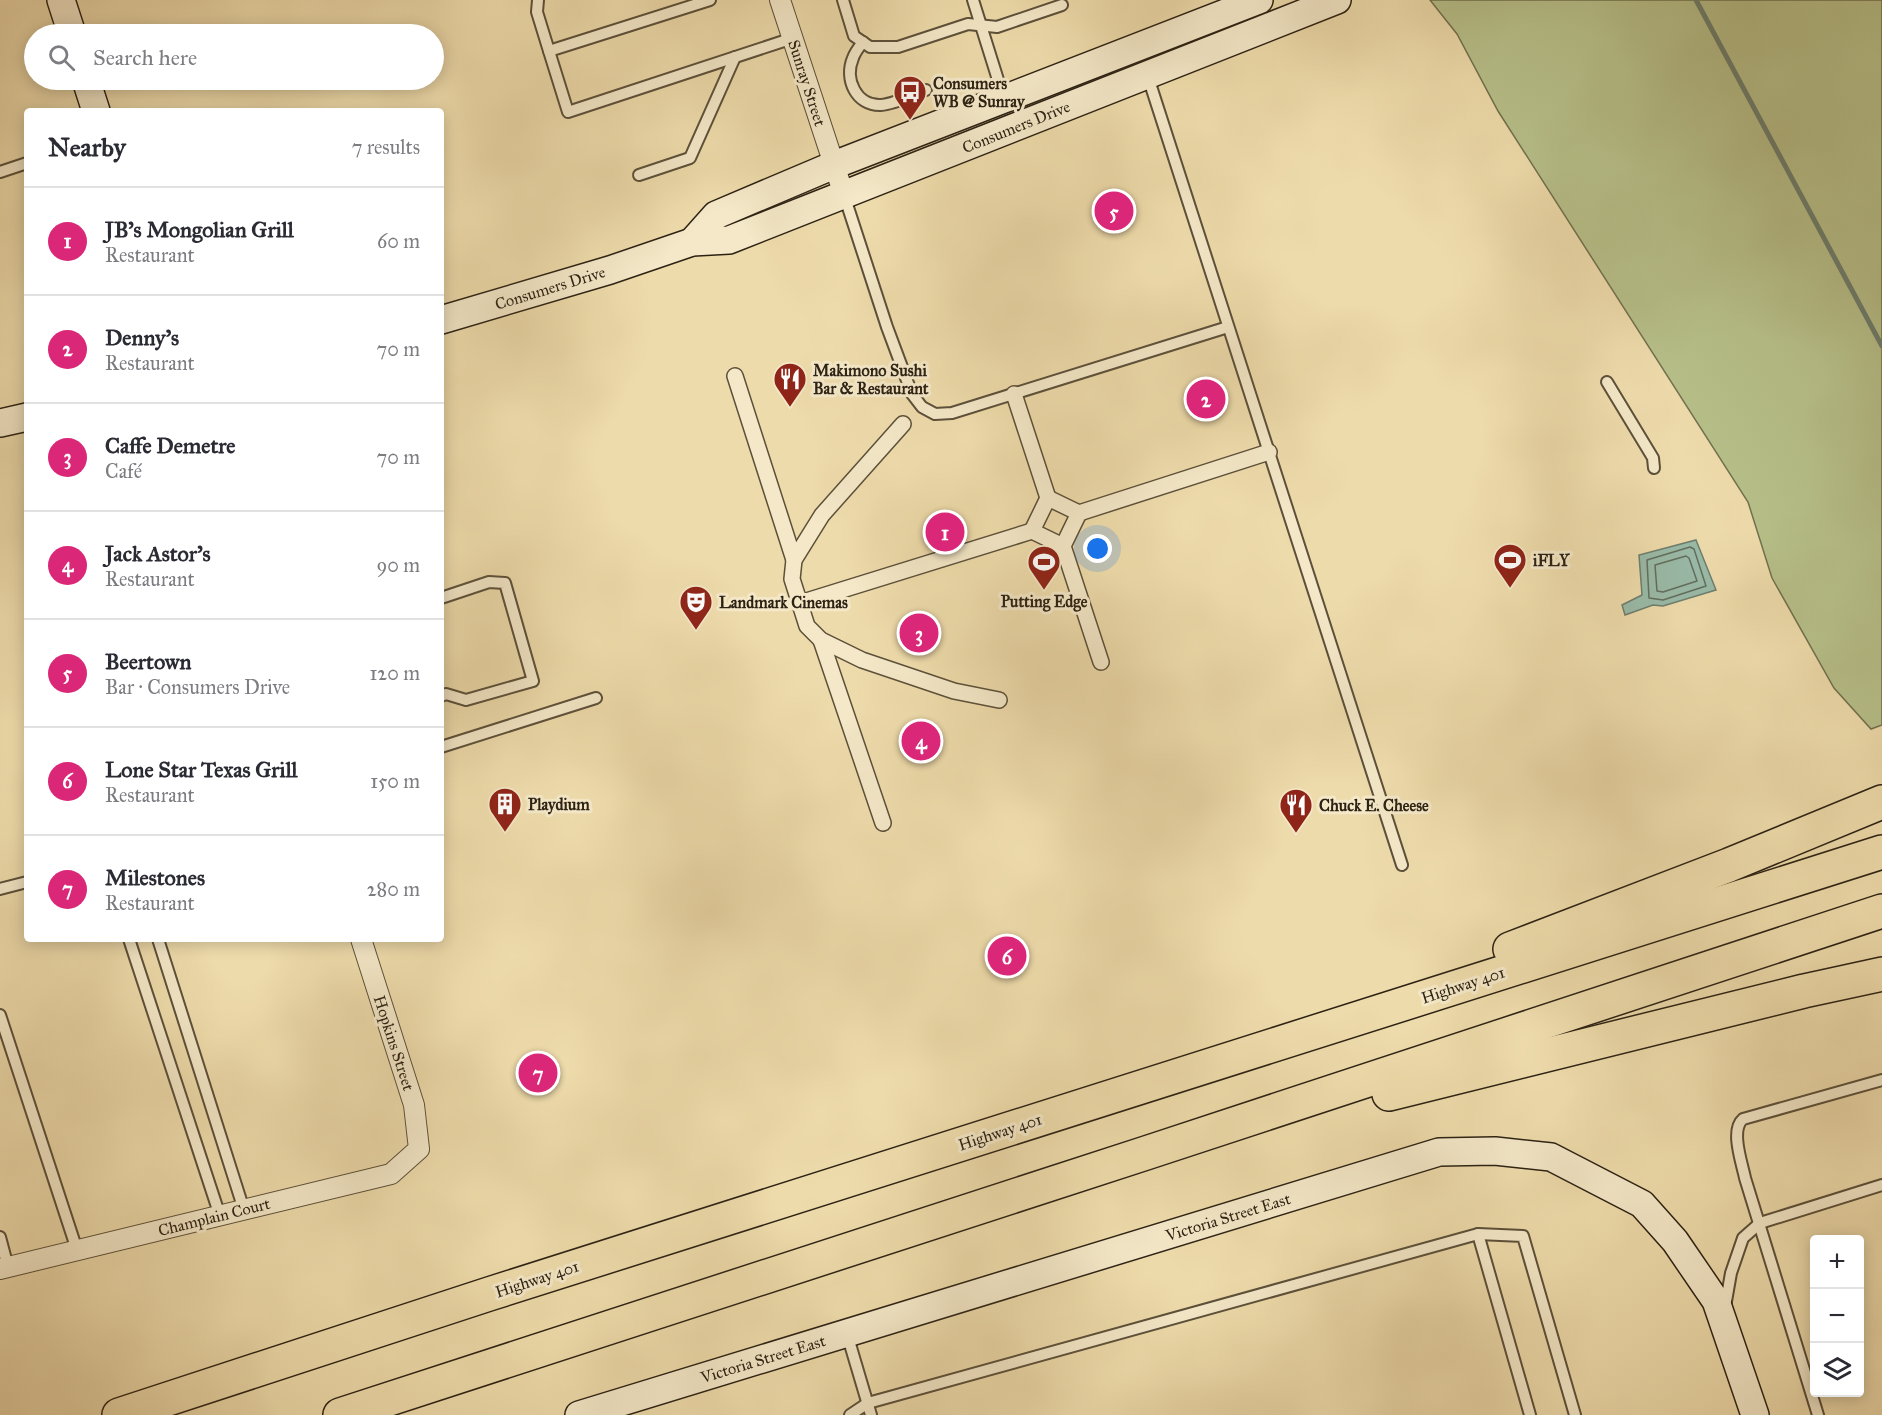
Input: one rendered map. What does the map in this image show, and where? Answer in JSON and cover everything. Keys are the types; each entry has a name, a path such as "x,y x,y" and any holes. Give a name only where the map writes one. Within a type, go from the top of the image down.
{"highway":[{"path":"1232,1059 1443,974 1729,866 1882,802"},
{"name":"Highway 401","path":"119,1415 501,1291 1882,852"},
{"path":"340,1415 1882,911"},
{"path":"1146,1153 1804,991 1882,974"}],"main road":[{"path":"61,0 69,24"},
{"name":"Consumers Drive","path":"444,319 610,270 692,242 729,240 844,195 1143,62 1259,0"},
{"name":"Consumers Drive","path":"692,242 716,215 834,165 1004,99 1143,62 1337,0"},
{"path":"89,90 95,108"},
{"path":"0,423 24,418"},
{"name":"Victoria Street East","path":"579,1415 1439,1152 1495,1151 1551,1157 1642,1204 1675,1241 1716,1301 1755,1415"}],"street":[{"name":"Sunray Street","path":"780,0 844,195"},
{"path":"735,376 794,560 792,579 807,626 822,640 862,660 954,691 999,700"},
{"path":"1014,394 1048,498 1032,531"},
{"path":"794,560 822,515 903,424"},
{"path":"1048,498 1079,513 1269,452"},
{"path":"1079,513 1063,546 1101,662"},
{"path":"800,603 1032,531 1063,546"},
{"path":"822,640 883,823"},
{"name":"Hopkins Street","path":"362,942 414,1105 419,1149"},
{"name":"Champlain Court","path":"4,1268 391,1174 419,1149"}],"lane":[{"path":"538,0 537,12 568,112 793,38"},
{"path":"549,51 710,0"},
{"path":"843,0 854,36 870,47 898,47 968,24 997,27 1062,5"},
{"path":"973,0 1004,99"},
{"path":"862,42 852,59 851,69 852,85 858,97 867,103 882,105 926,90"},
{"path":"639,175 690,158 735,57"},
{"path":"1143,62 1402,865"},
{"path":"0,172 24,165"},
{"path":"844,195 912,394 922,406 935,414 952,413 1228,327"},
{"path":"1607,382 1653,458 1654,468"},
{"path":"444,597 489,582 505,583 533,681 466,700 444,695"},
{"path":"444,746 596,698"},
{"path":"0,889 24,883"},
{"path":"130,942 220,1216"},
{"path":"159,942 244,1210"},
{"path":"0,1015 77,1250"},
{"path":"1818,1415 1741,1163 1737,1138 1738,1123 1757,1114 1882,1080"},
{"path":"1722,1319 1731,1273 1743,1238 1760,1223 1882,1185"},
{"path":"1478,1234 1530,1415"},
{"path":"850,1415 868,1403 1478,1234 1523,1236 1575,1415"},
{"path":"0,1237 4,1268"},
{"path":"847,1334 871,1415"}],"green space":[{"path":"1430,0 1882,0 1882,725 1871,729 1834,688 1772,578 1748,502 1498,111 1457,34"}],"water":[{"path":"1696,540 1716,590 1663,606 1653,605 1625,615 1622,605 1642,595 1639,555"}],"waterway":[{"path":"1696,0 1882,346"}],"place":[{"name":"Consumers WB @ Sunray","path":"910,121"},
{"name":"Beertown","path":"1114,211"},
{"name":"Denny's","path":"1206,399"},
{"name":"Makimono Sushi Bar & Restaurant","path":"790,408"},
{"name":"JB's Mongolian Grill","path":"945,532"},
{"name":"iFLY","path":"1510,589"},
{"name":"Putting Edge","path":"1044,591"},
{"name":"Landmark Cinemas","path":"696,631"},
{"name":"Caffe Demetre","path":"919,633"},
{"name":"Jack Astor's","path":"921,741"},
{"name":"Playdium","path":"505,833"},
{"name":"Chuck E. Cheese","path":"1296,834"},
{"name":"Lone Star Texas Grill","path":"1007,956"},
{"name":"Milestones","path":"538,1073"}]}
